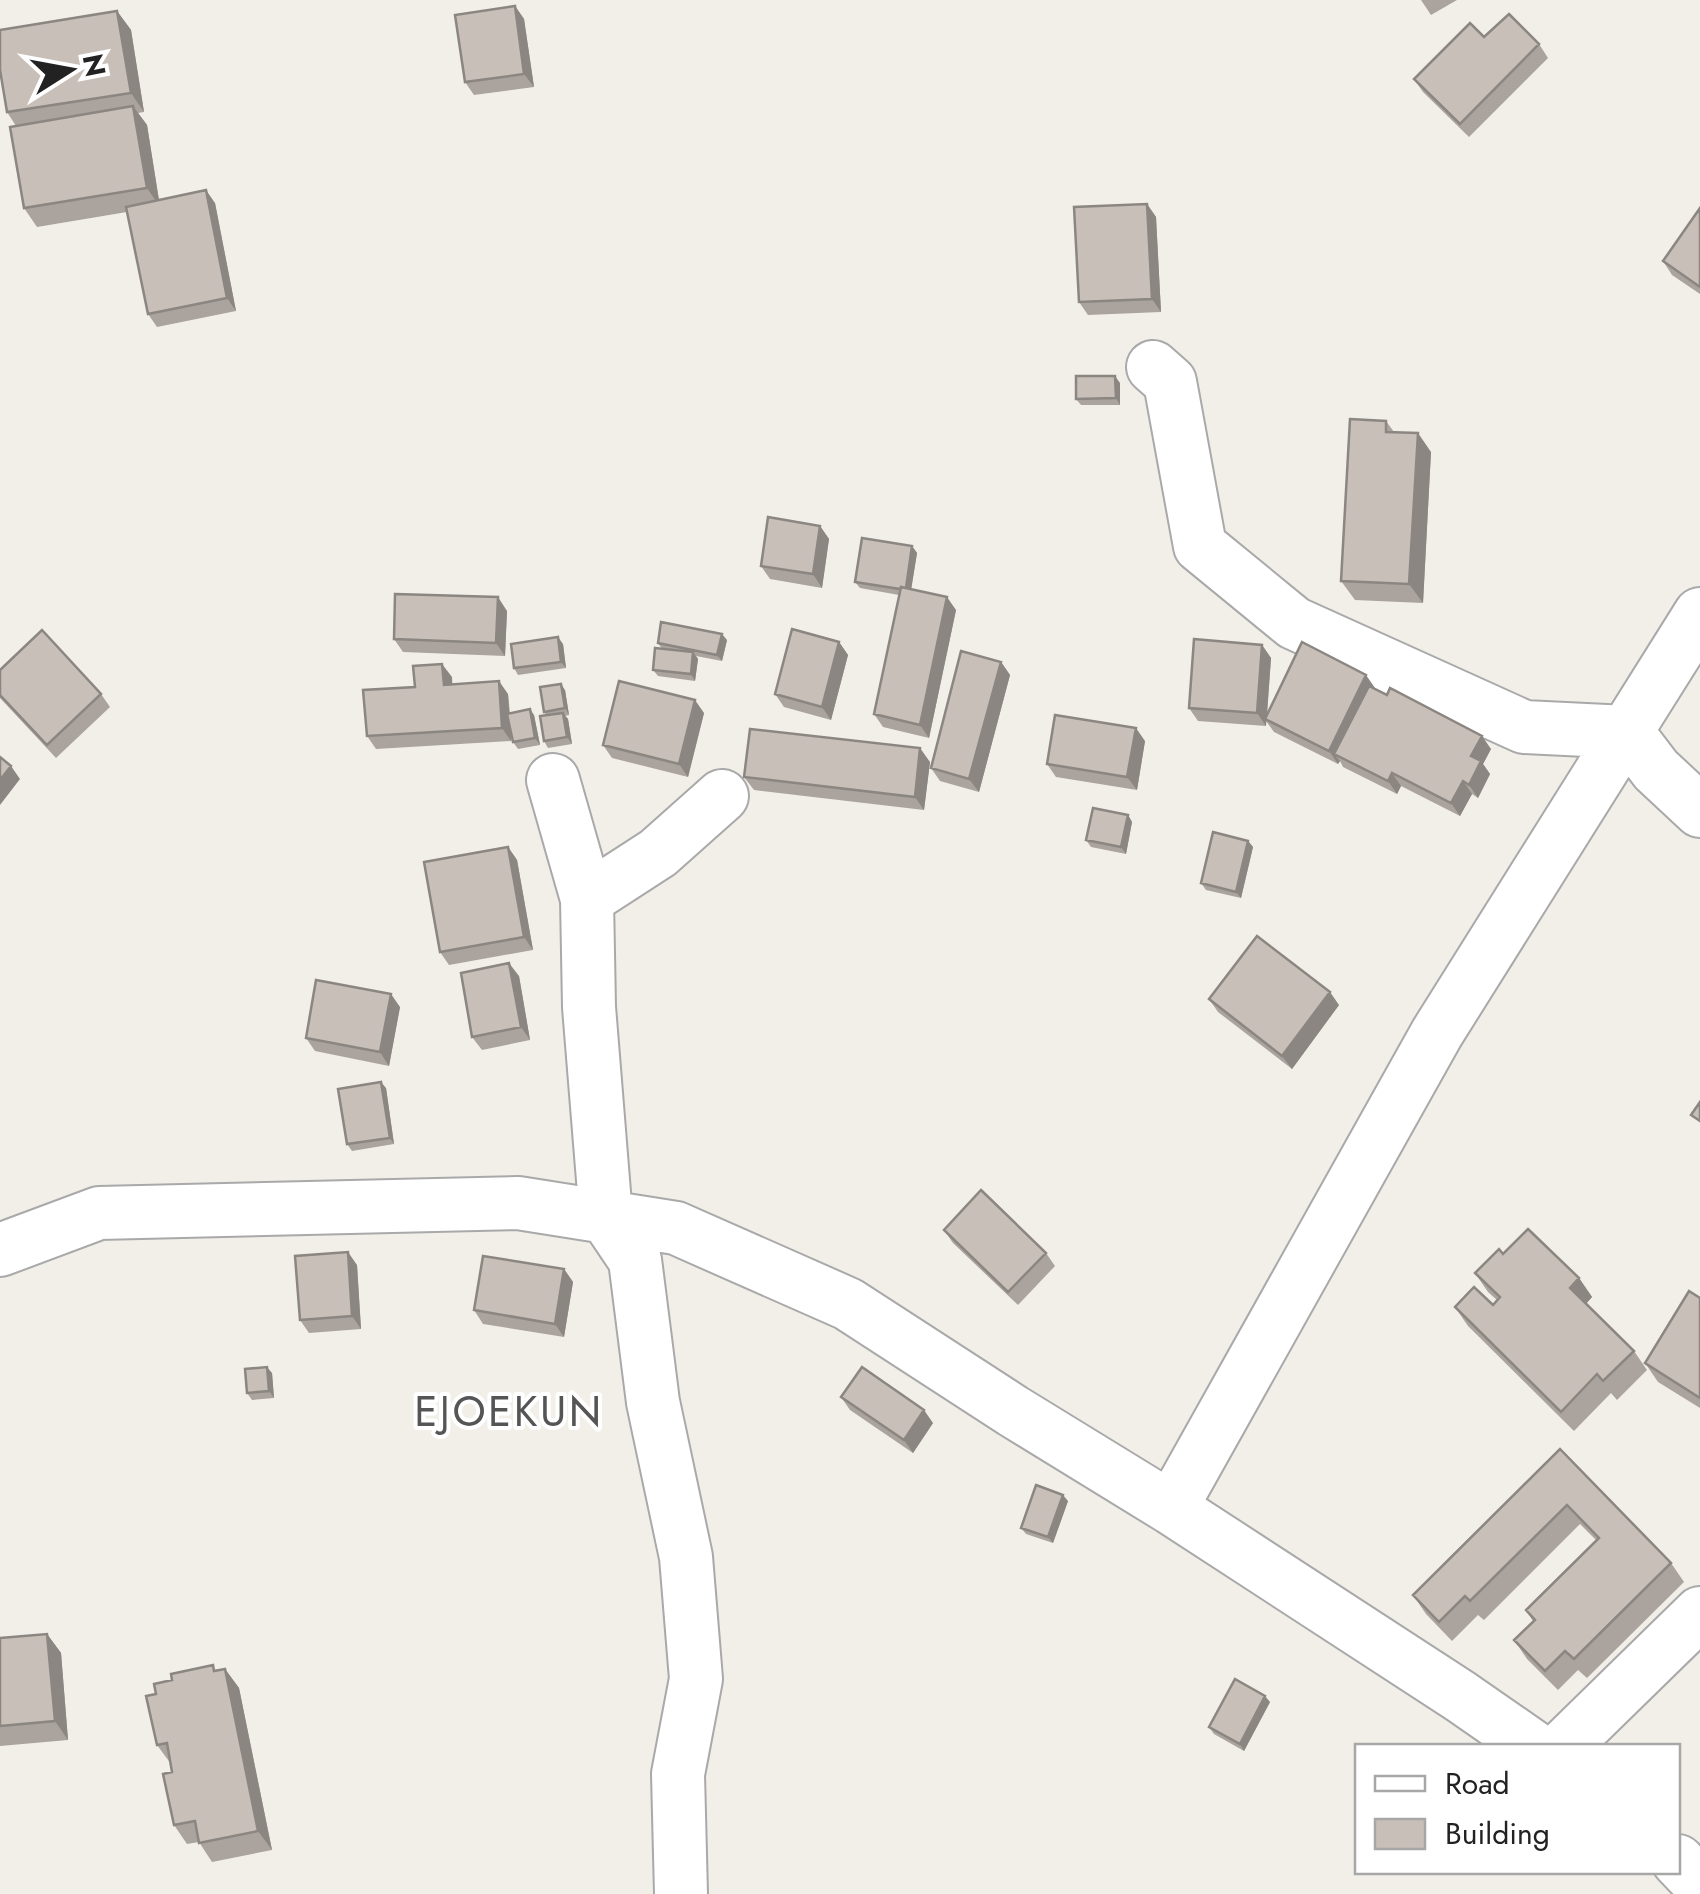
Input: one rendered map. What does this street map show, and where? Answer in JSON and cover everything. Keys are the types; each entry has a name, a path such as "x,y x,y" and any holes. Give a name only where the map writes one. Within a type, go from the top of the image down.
{"street":[{"path":"1154,366 1170,382 1200,546 1294,623 1524,728 1627,732"},
{"path":"1170,1508 1437,1034 1700,614"},
{"path":"1627,732 1656,770 1700,812"},
{"path":"553,780 587,899 589,1007 606,1217 635,1260 652,1402 686,1557 696,1679 678,1774 681,1894"},
{"path":"587,899 658,853 722,796"},
{"path":"0,1250 99,1213 518,1202 676,1228 848,1304 1170,1508 1529,1744"},
{"path":"1566,1744 1700,1613"},
{"path":"1680,1863 1700,1884"}],"building":[{"path":"515,6 524,74 465,82 455,15"},
{"path":"117,11 131,93 7,112 0,70 0,30"},
{"path":"1509,14 1539,44 1460,124 1414,79 1470,23 1484,37"},
{"path":"133,106 147,188 24,208 10,127"},
{"path":"206,190 227,298 148,314 126,207"},
{"path":"1147,204 1152,299 1079,302 1074,207"},
{"path":"1700,208 1700,287 1663,261"},
{"path":"1076,376 1115,376 1116,398 1076,399"},
{"path":"1350,419 1386,421 1386,432 1418,433 1409,584 1341,581"},
{"path":"768,517 820,526 813,574 761,566"},
{"path":"862,538 912,546 906,588 855,582"},
{"path":"901,587 947,597 920,725 874,714"},
{"path":"395,594 498,597 496,643 394,639"},
{"path":"661,622 722,634 717,655 658,643"},
{"path":"792,629 839,642 822,707 775,694"},
{"path":"42,630 101,694 47,745 0,695 0,670"},
{"path":"558,637 561,662 514,668 511,644"},
{"path":"1194,639 1262,645 1257,713 1189,708"},
{"path":"1302,642 1366,675 1329,751 1265,719"},
{"path":"655,648 693,652 691,674 653,670"},
{"path":"961,651 1001,662 969,779 931,768"},
{"path":"442,664 444,685 499,681 502,728 367,736 363,690 415,687 413,666"},
{"path":"619,681 695,700 679,764 603,745"},
{"path":"561,684 565,708 544,712 540,687"},
{"path":"1369,686 1387,695 1390,688 1482,736 1471,756 1481,761 1469,785 1463,781 1451,803 1392,773 1388,781 1334,754"},
{"path":"530,709 535,738 513,742 507,714"},
{"path":"563,713 567,737 544,741 540,716"},
{"path":"1055,715 1136,728 1127,777 1047,764"},
{"path":"750,729 920,748 915,797 744,777"},
{"path":"0,757 11,766 0,780"},
{"path":"1093,808 1128,815 1121,847 1086,840"},
{"path":"1213,832 1248,841 1236,892 1201,883"},
{"path":"508,847 524,937 440,952 424,862"},
{"path":"1257,936 1330,992 1282,1056 1209,999"},
{"path":"509,963 521,1027 472,1037 461,973"},
{"path":"316,980 391,994 380,1052 306,1038"},
{"path":"381,1082 390,1138 347,1144 338,1089"},
{"path":"1700,1102 1700,1121 1691,1115"},
{"path":"981,1190 1046,1253 1008,1292 944,1230"},
{"path":"1528,1229 1579,1278 1570,1288 1634,1351 1603,1381 1597,1374 1561,1412 1455,1307 1474,1287 1493,1305 1500,1297 1475,1273 1499,1249 1503,1254"},
{"path":"348,1252 352,1316 300,1320 295,1256"},
{"path":"483,1256 564,1269 555,1324 474,1310"},
{"path":"1689,1291 1700,1298 1700,1398 1645,1363"},
{"path":"267,1367 269,1391 247,1393 245,1369"},
{"path":"862,1367 924,1410 904,1440 841,1397"},
{"path":"1560,1449 1671,1563 1574,1659 1565,1651 1545,1671 1514,1640 1535,1620 1526,1610 1599,1538 1567,1505 1470,1601 1465,1596 1439,1622 1413,1595"},
{"path":"1036,1485 1063,1495 1048,1537 1021,1528"},
{"path":"47,1634 55,1721 0,1726 0,1638"},
{"path":"213,1665 214,1671 225,1669 258,1831 199,1843 195,1821 174,1825 163,1774 172,1772 167,1743 157,1745 146,1696 156,1694 154,1684 172,1680 171,1674"},
{"path":"1235,1679 1265,1696 1240,1744 1209,1727"}],"district":[{"name":"EJOEKUN","path":"509,1411"}]}
